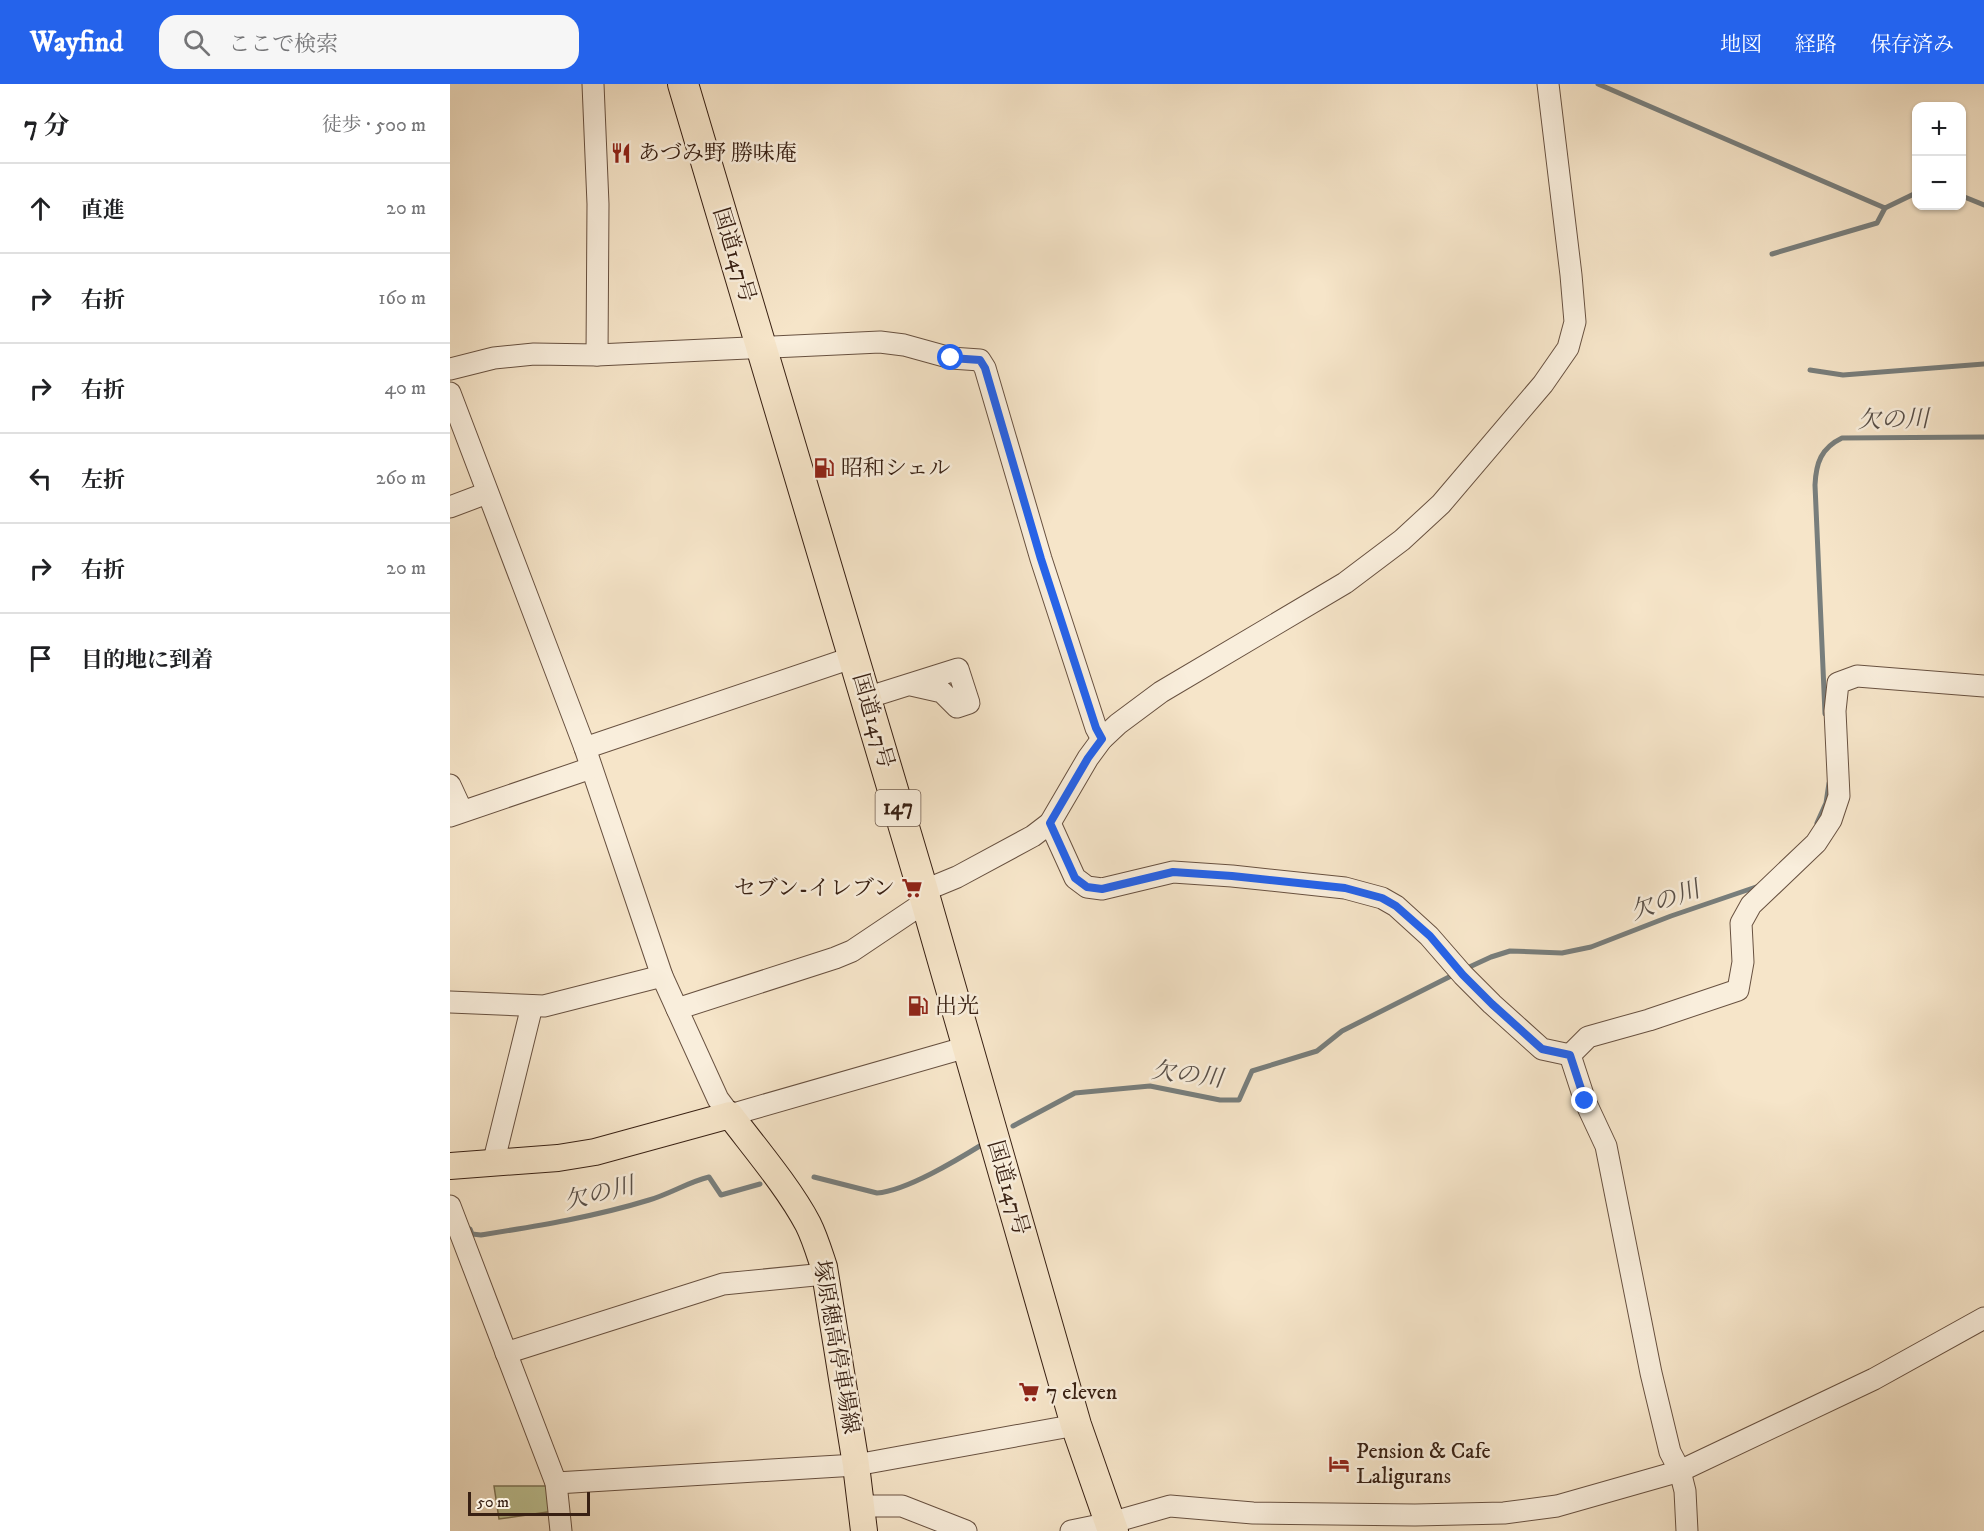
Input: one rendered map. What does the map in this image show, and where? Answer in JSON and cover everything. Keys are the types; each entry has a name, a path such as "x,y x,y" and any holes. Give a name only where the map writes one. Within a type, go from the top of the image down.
{"highway":[{"name":"国道147号","path":"683,84 854,657 1076,1425 1112,1527"}],"main road":[{"path":"450,1166 558,1158 595,1152 730,1115"},
{"name":"塚原穂高停車場線","path":"730,1115 807,1222 816,1241 825,1274 856,1465 864,1531"}],"street":[{"path":"593,84 598,204 597,356"},
{"path":"676,1009 852,951 924,896 1033,836 1050,823 1088,758 1102,739 1118,724 1161,692 1345,583 1402,540 1441,504 1543,384 1568,348 1575,322 1548,84"},
{"path":"450,369 494,358 534,354 597,356 889,342 942,357 980,360 985,368 1045,570 1096,728 1102,739"},
{"path":"450,393 588,758 662,976 718,1099 730,1115 967,1047"},
{"path":"450,507 487,493"},
{"path":"450,785 456,814 588,758 854,657"},
{"path":"1570,1055 1588,1036 1649,1020 1738,990 1743,962 1741,923 1751,905 1816,843 1831,820 1839,796 1835,711 1838,683 1857,676 1984,686"},
{"path":"866,698 911,685"},
{"path":"1050,823 1075,878 1087,887 1102,889 1173,872 1345,888 1382,898 1396,906 1430,936 1463,975 1542,1049 1570,1055"},
{"path":"450,1002 544,1006 662,976"},
{"path":"493,1164 532,1006"},
{"path":"1570,1055 1585,1101 1606,1146 1651,1373 1670,1452 1680,1471 1685,1491 1687,1531"},
{"path":"450,1206 556,1483 561,1531"},
{"path":"506,1353 723,1284 825,1274"},
{"path":"1071,1531 1112,1527 1170,1506 1253,1513 1415,1515 1504,1513 1557,1506 1680,1471 1874,1379 1984,1318"},
{"path":"556,1483 856,1465 1076,1425"},
{"path":"861,1506 902,1506 966,1531"}],"green space":[{"path":"494,1486 550,1486 554,1511 499,1519"}],"waterway":[{"path":"1598,84 1885,208 1912,195"},
{"path":"1966,198 1984,205"},
{"path":"1772,254 1877,223 1885,208"},
{"path":"1810,370 1843,375 1984,364"},
{"name":"欠の川","path":"1825,714 1815,485 1818,463 1824,451 1842,438 1984,437"},
{"name":"欠の川","path":"1817,823 1826,803 1829,783"},
{"name":"欠の川","path":"1465,969 1510,951 1562,953 1591,947 1671,916 1759,886"},
{"name":"欠の川","path":"1013,1126 1075,1093 1150,1086 1220,1100 1239,1100 1252,1071 1317,1051 1342,1031 1457,973"},
{"name":"欠の川","path":"814,1177 877,1193 889,1191 931,1174 983,1144"},
{"name":"欠の川","path":"470,1229 472,1234 481,1235 586,1216 649,1200 709,1177 721,1195 760,1184"}],"place":[{"name":"あづみ野 勝味庵","path":"621,153"},
{"name":"昭和シェル","path":"824,468"},
{"name":"セブン-イレブン","path":"912,888"},
{"name":"出光","path":"918,1006"},
{"name":"7 eleven","path":"1029,1392"},
{"name":"Pension & Cafe Laligurans","path":"1339,1464"}],"route":[{"path":"951,358 980,360 985,368 1041,559 1096,728 1102,739 1088,758 1050,823 1075,878 1087,887 1102,889 1173,872 1345,888 1382,898 1396,906 1430,936 1463,975 1542,1049 1570,1055 1585,1101"}]}
